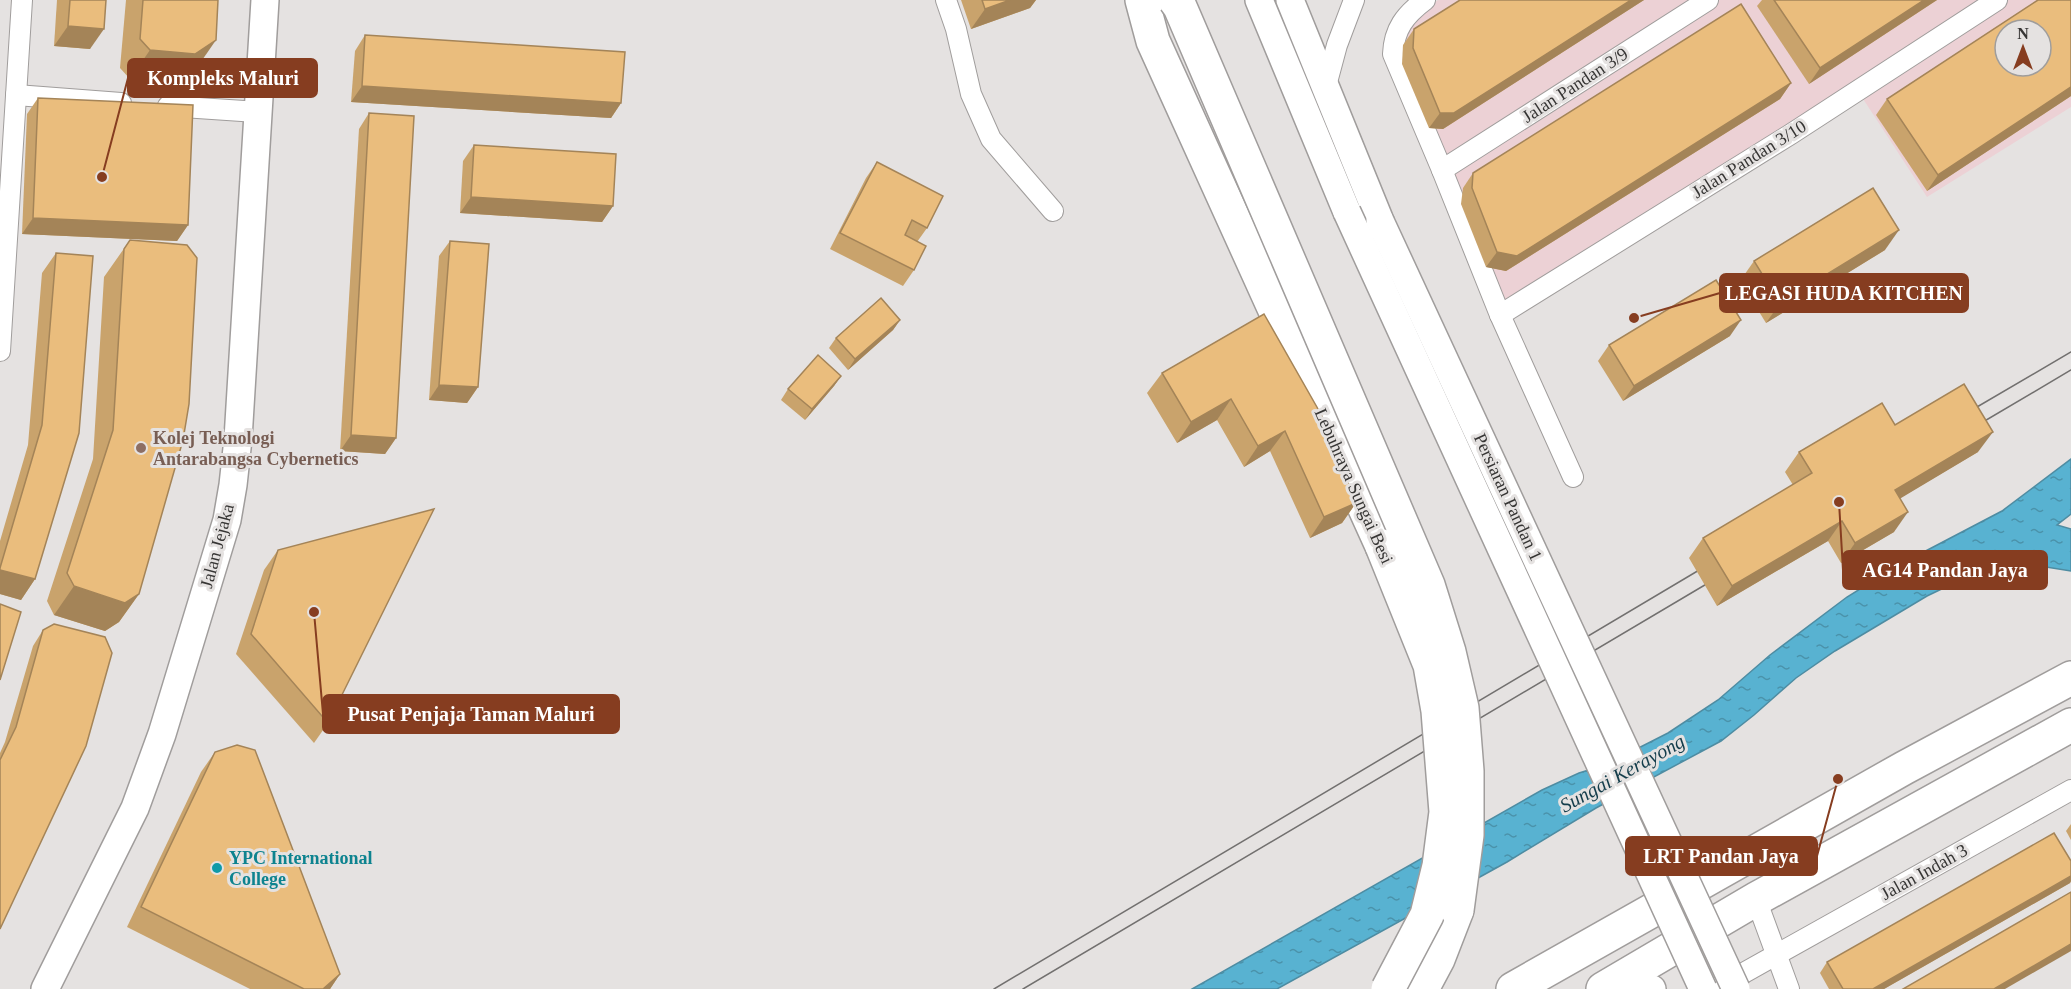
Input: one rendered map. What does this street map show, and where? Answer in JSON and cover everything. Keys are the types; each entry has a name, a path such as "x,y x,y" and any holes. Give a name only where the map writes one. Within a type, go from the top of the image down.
{"highway":[{"path":"1123,0 1153,40"},
{"name":"Lebuhraya Sungai Besi","path":"1142,0 1153,40 1382,546 1430,664 1438,711 1446,812 1439,866 1427,915 1388,989"},
{"name":"Lebuhraya Sungai Besi","path":"1178,2 1428,585 1449,652 1462,708 1467,771 1467,835 1458,910 1438,959 1422,989"},
{"path":"1513,989 1904,768 2071,678"},
{"path":"1608,986 1755,899 2071,725"}],"street":[{"path":"0,351 3,238 16,95 10,38 22,0"},
{"name":"Jalan Jejaka","path":"45,989 135,808 162,734 226,520 238,439 265,0"},
{"path":"946,0 956,29 970,94 991,139 1053,211"},
{"name":"Persiaran Pandan 1","path":"1259,0 1347,212 1702,989"},
{"name":"Persiaran Pandan 1","path":"1290,0 1380,221 1736,989"},
{"path":"1326,86 1337,45 1354,0"},
{"path":"1425,0 1411,10 1401,24 1393,39 1393,54 1500,315 1573,477"},
{"name":"Jalan Pandan 3/9","path":"1442,170 1708,0"},
{"name":"Jalan Pandan 3/10","path":"1500,315 1791,134 1997,0"},
{"path":"16,95 258,112"},
{"name":"Jalan Indah 3","path":"1714,989 2071,790"},
{"path":"1755,899 1789,989"},
{"path":"1608,986 1639,985 1652,989"}],"shaded area":[{"path":"1438,0 2071,0 2071,107 1927,197 1854,85 1504,302 1443,155 1401,41 1418,15"}],"water":[{"name":"Sungai Kerayong","path":"2071,459 2071,514 2057,525 2071,529 2071,571 2002,560 1927,596 1835,651 1796,678 1721,741 1596,808 1507,862 1277,989 1192,989 1542,790 1579,773 1605,765 1668,733 1718,700 1770,655 1847,597 1897,566 2002,511"}],"building":[{"path":"70,0 106,0 104,29 68,26"},
{"path":"143,0 218,0 216,40 195,54 150,50 140,39"},
{"path":"982,0 1010,0 985,9"},
{"path":"1460,0 1631,0 1454,113 1440,113 1413,48 1414,29"},
{"path":"1774,0 1924,0 1820,68"},
{"path":"2038,0 2071,0 2071,87 1938,175 1887,99 1993,30 1993,78 2053,78 2053,18 2011,18"},
{"path":"1741,4 1791,83 1517,256 1497,252 1472,188 1473,173"},
{"path":"365,35 625,52 621,103 362,86"},
{"path":"38,98 193,105 188,225 33,218"},
{"path":"369,113 414,116 396,438 351,435"},
{"path":"474,145 616,154 613,206 471,197"},
{"path":"877,162 943,196 927,228 912,220 905,235 926,246 914,270 840,233"},
{"path":"1873,188 1899,230 1780,303 1754,261"},
{"path":"130,240 187,245 197,258 189,404 183,440 139,594 125,603 74,586 67,573 113,430 124,249"},
{"path":"450,241 489,244 478,387 439,385"},
{"path":"56,253 93,256 79,433 35,579 0,570 0,568 42,425"},
{"path":"1716,280 1741,320 1634,386 1609,345"},
{"path":"881,298 900,320 855,359 836,338"},
{"path":"1264,314 1322,416 1356,503 1324,517 1285,431 1258,446 1231,399 1191,422 1162,373"},
{"path":"818,355 841,376 812,409 788,389"},
{"path":"1964,384 1993,432 1895,490 1908,512 1855,543 1842,521 1732,586 1703,538 1812,473 1799,452 1882,403 1895,425"},
{"path":"434,509 328,723 251,634 278,550"},
{"path":"0,604 21,612 0,680"},
{"path":"54,624 105,637 112,653 86,746 0,929 0,760 16,727 43,630"},
{"name":"YPC International College","path":"237,745 255,750 340,974 323,989 304,989 141,907 215,752"},
{"path":"2054,833 2071,861 2071,876 1873,989 1843,989 1827,962"},
{"path":"2071,892 2071,944 1994,989 1903,989"}],"tram line":[{"path":"1965,414 2071,352"},
{"path":"1971,429 2071,370"},
{"path":"994,989 1711,563"},
{"path":"1023,989 1720,576"}],"place":[{"name":"Kompleks Maluri","path":"102,177"},
{"name":"LEGASI HUDA KITCHEN","path":"1634,318"},
{"name":"Kolej Teknologi Antarabangsa Cybernetics","path":"141,448"},
{"name":"AG14 Pandan Jaya","path":"1839,502"},
{"name":"Pusat Penjaja Taman Maluri","path":"314,612"},
{"name":"LRT Pandan Jaya","path":"1838,779"},
{"name":"YPC International College","path":"217,868"}]}
